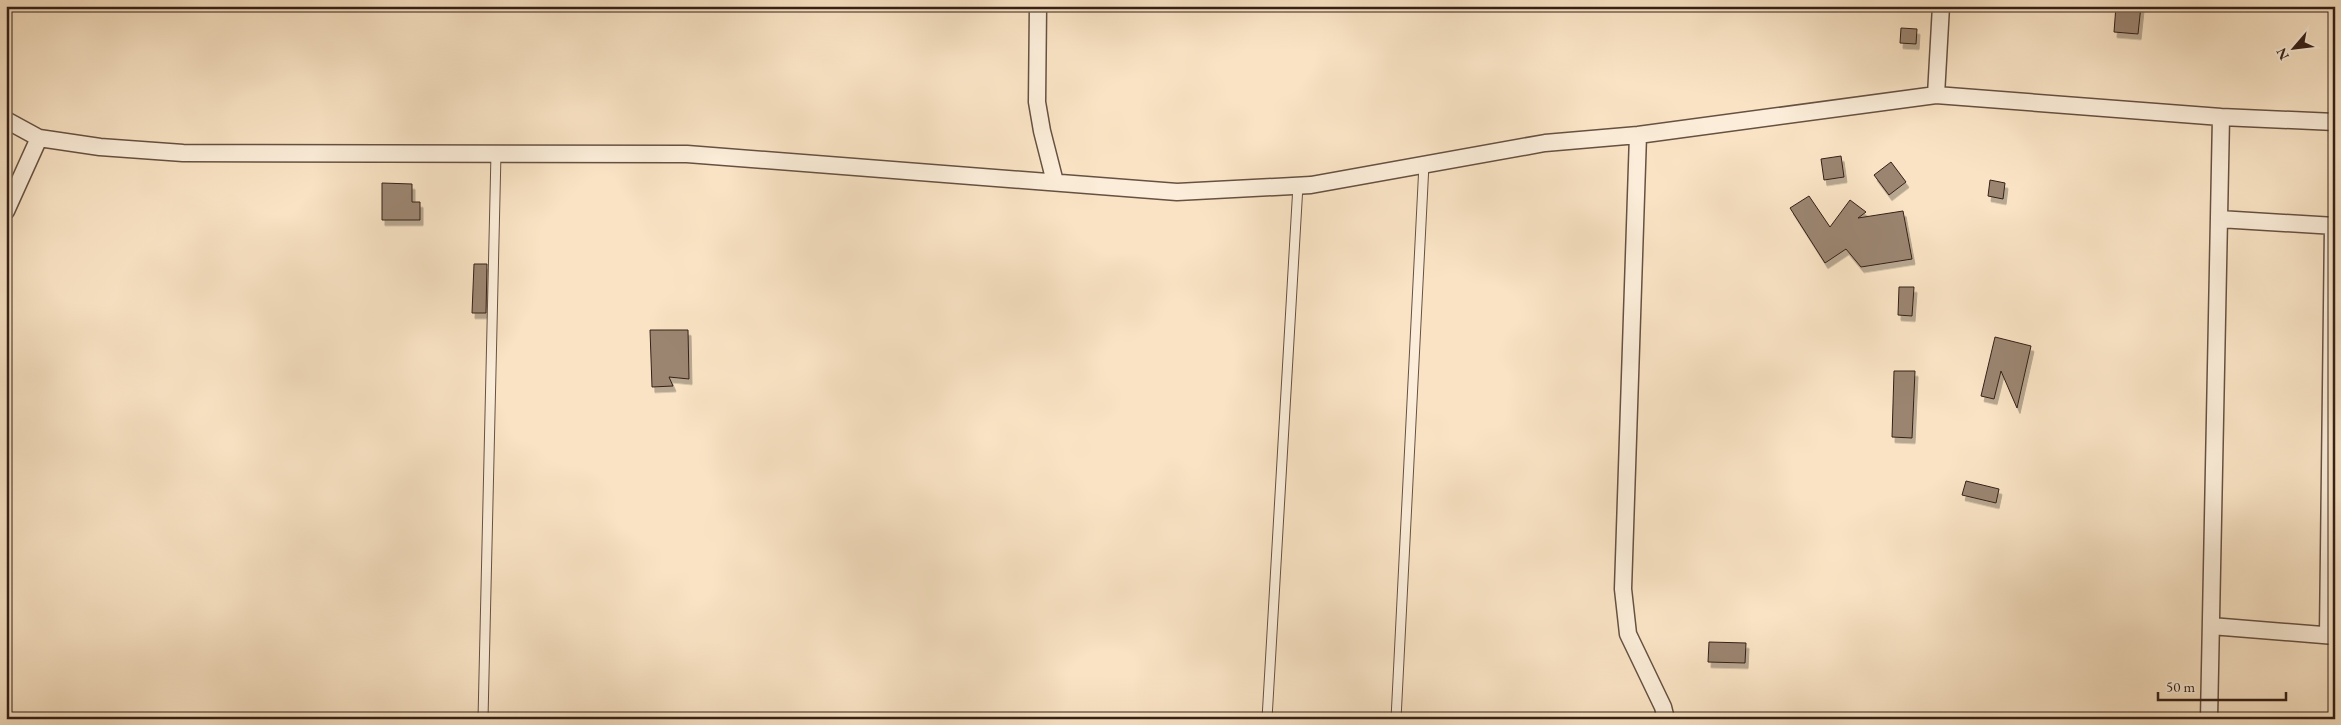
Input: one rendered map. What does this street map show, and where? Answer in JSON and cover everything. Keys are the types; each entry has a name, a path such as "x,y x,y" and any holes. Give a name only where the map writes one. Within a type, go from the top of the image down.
{"street":[{"path":"1038,6 1037,102 1055,182"},
{"path":"1936,95 1942,6"},
{"path":"6,120 39,138 100,147 183,154 687,154 1178,192 1298,185 1545,142 1638,135 1936,95 2221,117 2335,122"},
{"path":"2209,719 2221,117"},
{"path":"1638,135 1623,589 1628,634 1663,707 1666,719"},
{"path":"6,211 39,138"},
{"path":"2211,626 2332,636 2334,226 2219,219"}],"lane":[{"path":"483,719 496,153"},
{"path":"1396,719 1424,164"},
{"path":"1267,719 1298,185"}],"building":[{"path":"2116,6 2141,6 2138,34 2114,32"},
{"path":"1901,28 1917,29 1916,44 1900,43"},
{"path":"1841,156 1844,177 1824,180 1821,159"},
{"path":"1891,162 1906,182 1889,195 1874,175"},
{"path":"1990,180 2005,183 2003,199 1988,196"},
{"path":"382,183 412,184 412,202 420,202 420,220 382,220"},
{"path":"1809,196 1830,227 1850,200 1866,212 1858,218 1903,211 1912,259 1861,267 1846,249 1825,263 1790,208"},
{"path":"474,264 487,264 486,313 472,313"},
{"path":"1899,287 1914,287 1912,316 1898,315"},
{"path":"650,330 688,330 689,379 669,377 673,386 652,387"},
{"path":"1995,337 2031,346 2017,408 2001,371 1994,399 1981,396"},
{"path":"1894,371 1915,371 1912,438 1892,437"},
{"path":"1966,481 1999,489 1996,503 1962,495"},
{"path":"1709,642 1746,643 1745,663 1708,662"}]}
